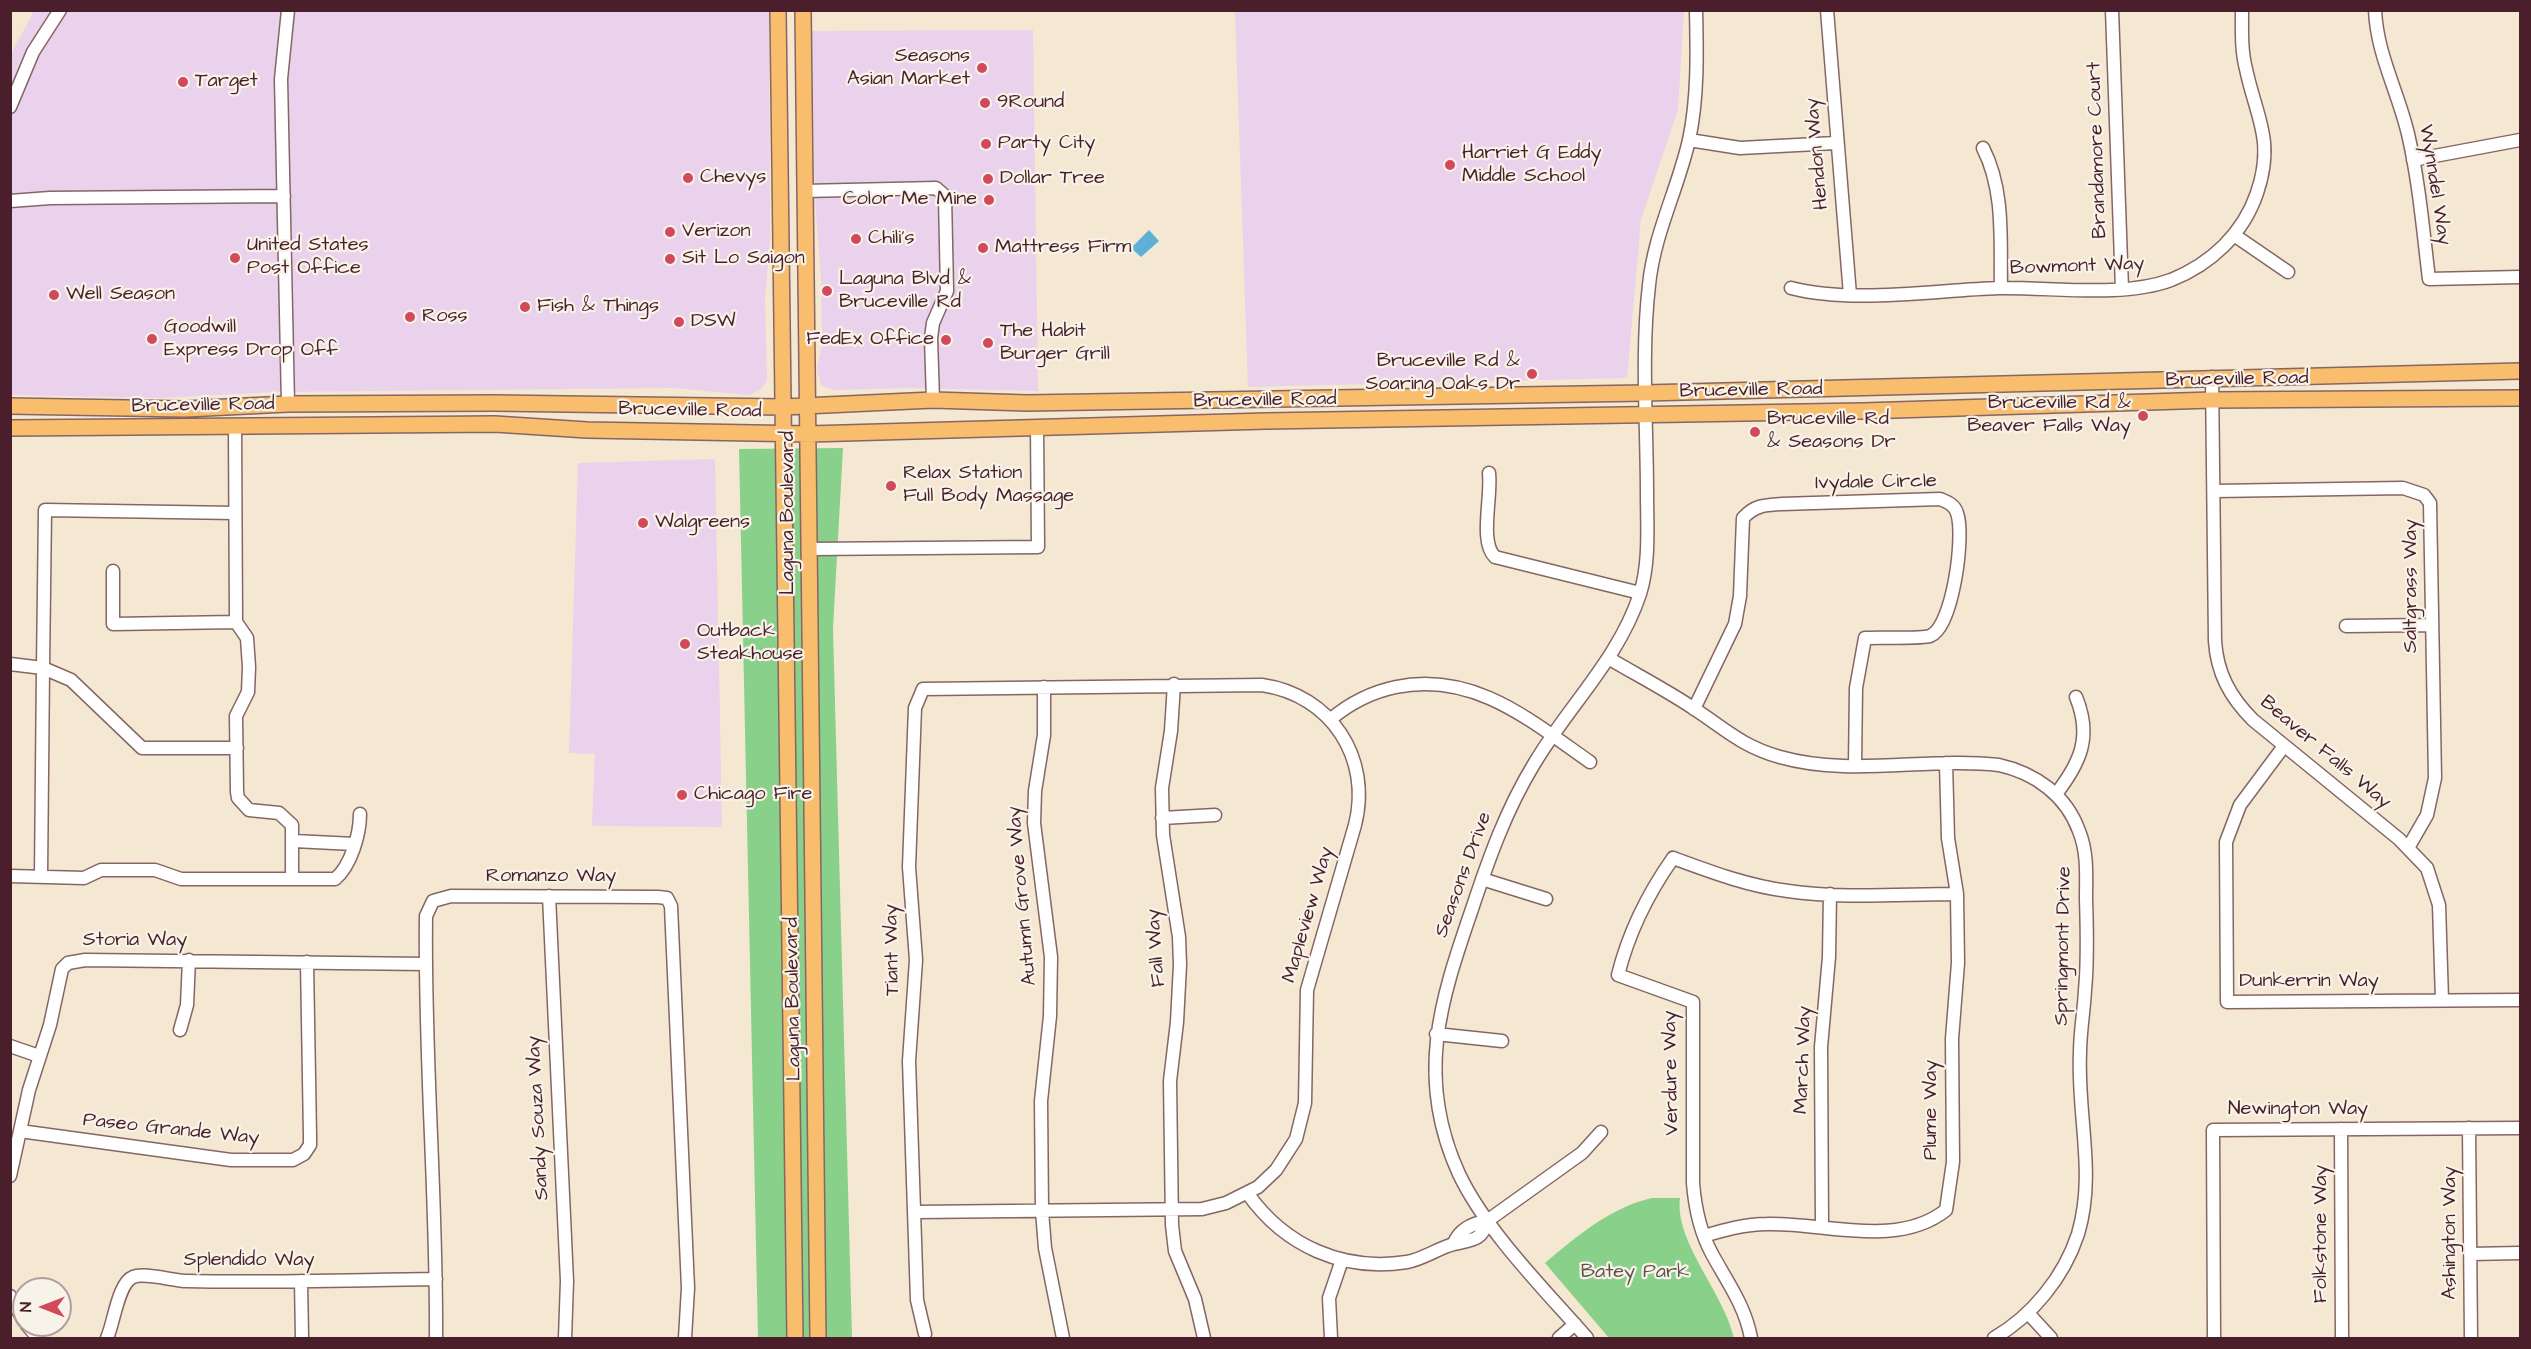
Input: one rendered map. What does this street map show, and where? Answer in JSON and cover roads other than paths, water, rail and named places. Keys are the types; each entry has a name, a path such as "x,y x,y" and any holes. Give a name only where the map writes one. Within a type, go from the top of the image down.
{"main road":[{"name":"Laguna Boulevard","path":"778,10 795,1338"},
{"path":"792,10 803,18"},
{"name":"Laguna Boulevard","path":"803,18 818,1338"},
{"name":"Bruceville Road","path":"10,406 185,409 288,404 581,403 783,407 933,400 1027,403 1646,393 2520,371"},
{"name":"Bruceville Road","path":"10,428 495,423 587,430 808,434 1036,427 1863,411 2212,400 2520,399"},
{"path":"152,428 175,421 272,417 279,414 288,404"}],"street":[{"path":"10,107 33,52 60,10"},
{"path":"288,10 281,59 288,404"},
{"name":"Seasons Drive","path":"1587,1338 1488,1221 1459,1174 1442,1123 1437,1095 1436,1034 1447,982 1504,818 1552,736 1610,658 1620,641 1640,593 1646,555 1646,325 1653,258 1689,140 1696,82 1696,10"},
{"name":"Hendon Way","path":"1827,10 1850,295"},
{"name":"Brandamore Court","path":"2112,10 2122,289"},
{"name":"Bowmont Way","path":"1791,288 1820,294 1850,295 2001,288 2122,289 2157,284 2191,271 2221,250 2234,235 2254,203 2261,180 2265,156 2262,120 2244,57 2242,10"},
{"name":"Wynndel Way","path":"2375,10 2380,51 2399,104 2413,160 2429,279 2520,277"},
{"path":"1689,140 1740,148 1836,143"},
{"path":"2413,160 2520,140"},
{"path":"1983,148 1991,164 1998,189 2001,288"},
{"path":"804,191 936,188 945,196 947,291 935,317 931,338 933,400"},
{"path":"10,201 50,198 284,196"},
{"path":"2234,235 2288,272"},
{"name":"Beaver Falls Way","path":"2212,377 2215,641 2218,666 2235,701 2284,746 2408,848 2427,868 2437,892 2441,918 2442,1000"},
{"path":"235,427 236,622 247,638 249,667 248,692 236,716 238,798 245,807 255,812 279,813 285,816 292,825 294,841 292,879"},
{"path":"810,549 1038,547 1036,427"},
{"path":"1489,473 1491,499 1485,537 1488,551 1495,557 1640,593"},
{"name":"Saltgrass Way","path":"2215,491 2403,488 2424,495 2432,512 2430,625 2433,791 2424,820 2408,848"},
{"name":"Ivydale Circle","path":"1694,708 1735,624 1740,596 1743,518 1751,509 1760,505 1940,500 1951,504 1958,513 1958,556 1951,599 1941,628 1929,637 1865,638 1856,688 1855,765"},
{"path":"41,876 45,510 235,513"},
{"path":"113,572 113,624 236,622"},
{"path":"2346,626 2430,625"},
{"name":"Springmont Drive","path":"1610,658 1694,708 1735,739 1758,750 1803,762 1855,765 1986,763 2011,768 2035,778 2056,794 2074,819 2086,855 2086,966 2080,1086 2087,1182 2084,1208 2070,1253 2046,1293 2028,1313 1994,1338"},
{"path":"10,664 43,668 71,680 142,748 237,748"},
{"name":"Mapleview Way","path":"916,1212 1171,1210 1214,1207 1248,1194 1276,1170 1291,1150 1300,1127 1306,1090 1306,990 1359,812 1360,786 1355,760 1344,736 1331,719 1300,696 1275,687 1174,684 923,689"},
{"name":"Fall Way","path":"1174,684 1171,731 1162,788 1162,818 1180,965 1177,1022 1170,1081 1171,1210 1175,1251 1195,1299 1204,1338"},
{"path":"1331,719 1353,703 1378,692 1417,684 1444,684 1470,689 1495,699 1590,762"},
{"name":"Autumn Grove Way","path":"1044,687 1044,735 1035,791 1034,823 1051,957 1050,1016 1041,1101 1042,1211 1045,1248 1063,1338"},
{"name":"Tiant Way","path":"923,689 915,708 909,867 916,960 909,1061 916,1212 917,1300 925,1334"},
{"path":"2056,794 2077,762 2084,738 2082,714 2076,697"},
{"name":"Dunkerrin Way","path":"2284,746 2240,805 2226,842 2227,1002 2520,1000"},
{"name":"Plume Way","path":"1704,1236 1754,1224 1867,1231 1893,1229 1934,1219 1946,1210 1953,1154 1951,1069 1958,963 1957,894 1948,838 1946,763"},
{"path":"10,876 84,878 101,870 155,870 181,879 335,879 340,874 354,844 360,828 360,814"},
{"path":"1162,818 1215,815"},
{"path":"294,841 354,844"},
{"name":"Verdure Way","path":"1751,1338 1739,1299 1704,1236 1696,1210 1693,1183 1693,1002 1618,975 1625,948 1642,907 1673,858 1750,884 1787,891 1830,894 1957,894"},
{"path":"1482,879 1546,899"},
{"name":"March Way","path":"1822,1227 1821,1047 1829,957 1830,894"},
{"name":"Romanzo Way","path":"436,1338 431,1088 425,1034 426,916 433,901 451,896 549,896 658,897 667,898 671,906 688,1288 685,1338"},
{"name":"Sandy Souza Way","path":"549,896 567,1281 566,1338"},
{"name":"Storia Way","path":"10,1176 39,1056 50,1025 62,969 68,963 85,960 189,960 426,964"},
{"path":"180,1030 187,1005 189,960"},
{"name":"Paseo Grande Way","path":"20,1131 231,1160 293,1160 304,1154 310,1145 307,962"},
{"path":"1436,1034 1502,1041"},
{"path":"10,1046 39,1056"},
{"name":"Ashington Way","path":"2469,1128 2471,1338"},
{"name":"Newington Way","path":"2214,1338 2213,1130 2520,1128"},
{"name":"Folkstone Way","path":"2341,1129 2342,1338"},
{"path":"1248,1194 1264,1215 1284,1233 1307,1247 1342,1260 1382,1264 1409,1261 1434,1254 1454,1243 1461,1245 1473,1240 1485,1230 1488,1221 1582,1153 1601,1132"},
{"path":"2470,1254 2520,1253"},
{"path":"1331,1338 1329,1298 1342,1260"},
{"name":"Splendido Way","path":"107,1338 121,1289 132,1277 143,1276 194,1282 436,1278"},
{"path":"301,1281 302,1338"},
{"path":"2028,1313 2051,1338"},
{"path":"1559,1338 1575,1324"}],"water":[{"path":"1149,230 1159,241 1141,257 1131,248"}],"place":[{"name":"Seasons Asian Market","path":"982,68"},
{"name":"Target","path":"183,82"},
{"name":"9Round","path":"985,103"},
{"name":"Party City","path":"986,144"},
{"name":"Harriet G Eddy Middle School","path":"1450,165"},
{"name":"Chevys","path":"688,178"},
{"name":"Dollar Tree","path":"988,179"},
{"name":"Color Me Mine","path":"989,200"},
{"name":"Verizon","path":"670,232"},
{"name":"Chili's","path":"856,239"},
{"name":"Mattress Firm","path":"983,248"},
{"name":"United States Post Office","path":"235,258"},
{"name":"Sit Lo Saigon","path":"670,259"},
{"name":"Laguna Blvd & Bruceville Rd","path":"827,291"},
{"name":"Well Season","path":"54,295"},
{"name":"Fish & Things","path":"525,307"},
{"name":"Ross","path":"410,317"},
{"name":"DSW","path":"679,322"},
{"name":"Goodwill Express Drop Off","path":"152,339"},
{"name":"FedEx Office","path":"946,340"},
{"name":"The Habit Burger Grill","path":"988,343"},
{"name":"Bruceville Rd & Soaring Oaks Dr","path":"1532,374"},
{"name":"Bruceville Rd & Beaver Falls Way","path":"2143,416"},
{"name":"Bruceville Rd & Seasons Dr","path":"1755,432"},
{"name":"Relax Station Full Body Massage","path":"891,486"},
{"name":"Walgreens","path":"643,523"},
{"name":"Outback Steakhouse","path":"685,644"},
{"name":"Chicago Fire","path":"682,795"}],"park label":[{"name":"Batey Park","path":"1635,1273"}]}
